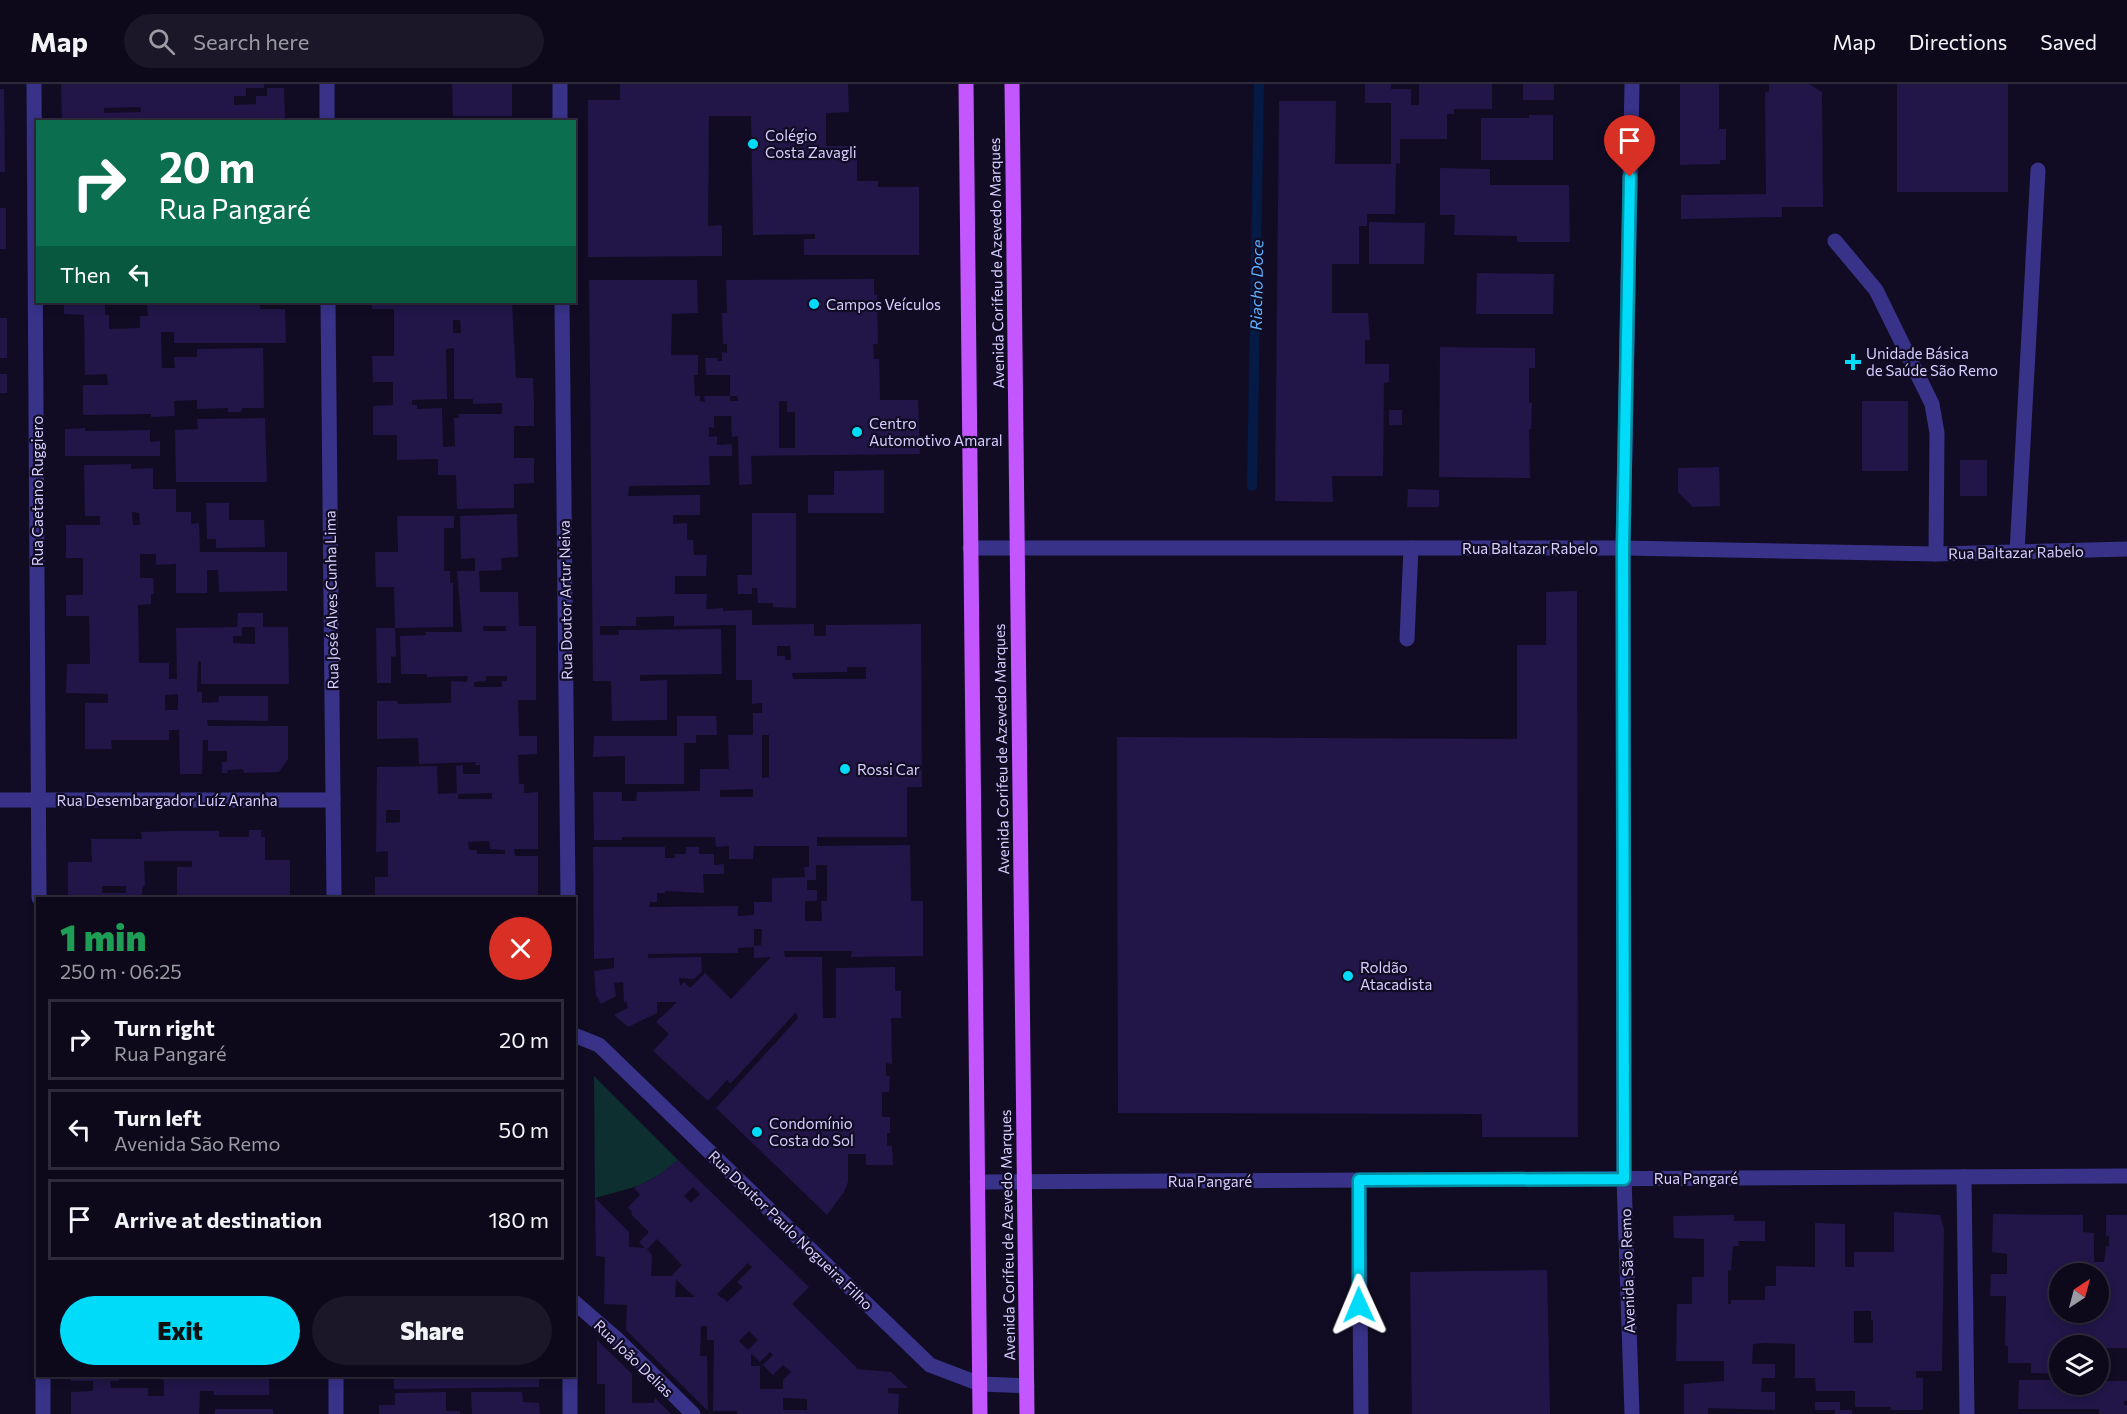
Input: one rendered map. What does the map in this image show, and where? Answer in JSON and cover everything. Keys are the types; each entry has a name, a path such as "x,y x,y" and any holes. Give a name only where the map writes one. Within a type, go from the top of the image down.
{"main road":[{"name":"Avenida Corifeu de Azevedo Marques","path":"966,84 980,1414"},
{"name":"Avenida Corifeu de Azevedo Marques","path":"1012,84 1027,1414"}],"street":[{"name":"Rua Caetano Ruggiero","path":"34,84 39,897"},
{"path":"327,84 327,120"},
{"path":"560,84 560,120"},
{"name":"Avenida São Remo","path":"1632,84 1623,548 1624,1179 1632,1414"},
{"path":"2016,552 2038,170"},
{"path":"1835,241 1876,290 1932,404 1937,433 1936,554"},
{"name":"Rua José Alves Cunha Lima","path":"328,303 334,897"},
{"name":"Rua Doutor Artur Neiva","path":"562,303 568,897"},
{"name":"Rua Baltazar Rabelo","path":"970,548 1623,548 1936,554 2127,549"},
{"path":"1407,639 1411,548"},
{"name":"Rua Desembargador Luíz Aranha","path":"0,800 333,800"},
{"name":"Rua Doutor Paulo Nogueira Filho","path":"576,1036 599,1045 930,1365 980,1384 1026,1386"},
{"name":"Rua Pangaré","path":"977,1182 2127,1176"},
{"path":"1964,1177 1967,1414"},
{"path":"1359,1180 1361,1414"},
{"name":"Rua João Delias","path":"576,1304 618,1340 693,1414"},
{"path":"43,1377 43,1414"},
{"path":"336,1377 336,1414"},
{"path":"570,1377 570,1414"}],"green space":[{"path":"594,1076 678,1160 659,1175 638,1186 595,1198"}],"building":[{"path":"61,84 264,84 264,88 246,88 246,96 234,96 234,105 256,104 256,96 267,96 267,88 284,88 285,120 62,120","holes":["140,107 141,112 104,113 104,108"]},
{"path":"452,84 512,84 512,116 453,116"},
{"name":"Colégio Costa Zavagli","path":"620,84 848,84 849,112 826,113 826,146 857,146 857,181 878,181 878,187 919,187 919,255 804,255 804,239 815,239 815,234 753,235 751,116 709,116 708,226 722,225 722,256 588,257 588,100 620,100"},
{"path":"1365,84 1391,84 1391,89 1411,89 1411,105 1419,105 1419,84 1492,84 1492,109 1454,109 1454,114 1447,114 1447,139 1400,139 1400,164 1396,163 1395,214 1367,214 1367,226 1359,226 1359,264 1332,264 1332,313 1368,313 1370,340 1365,340 1365,364 1389,364 1389,382 1384,383 1383,476 1332,476 1333,502 1275,501 1279,101 1336,101 1335,164 1391,164 1391,103 1365,103"},
{"path":"1523,84 1554,84 1554,100 1523,100"},
{"path":"1680,84 1719,84 1719,129 1726,129 1726,160 1720,160 1720,164 1680,165"},
{"path":"1769,84 1809,84 1822,92 1823,207 1782,207 1782,217 1681,219 1681,195 1766,194 1765,92 1769,92"},
{"path":"1897,84 2008,84 2008,192 1897,192"},
{"path":"0,89 4,89 5,172 0,172"},
{"path":"1529,115 1553,115 1553,160 1481,160 1481,118 1529,118"},
{"path":"1440,168 1490,169 1490,185 1569,185 1570,242 1517,242 1517,236 1454,235 1455,215 1440,215"},
{"path":"0,208 6,208 6,249 0,249"},
{"path":"1369,222 1425,223 1424,264 1369,264"},
{"path":"1477,273 1554,274 1553,314 1476,314"},
{"path":"874,279 874,295 877,295 878,344 873,344 874,359 879,359 880,400 918,400 920,454 751,456 752,484 739,485 738,436 732,437 731,416 714,416 714,428 709,427 709,437 717,436 717,445 732,444 732,456 709,456 710,485 629,486 628,496 700,495 700,515 673,515 673,524 687,523 687,540 693,540 694,555 707,555 706,576 675,576 675,594 707,594 706,609 752,610 752,625 814,624 814,636 826,636 826,625 921,624 922,787 907,787 907,837 817,837 817,846 910,845 911,901 923,901 923,956 851,957 852,951 784,951 785,957 822,957 823,1018 836,1018 836,968 895,967 895,991 901,991 901,1018 891,1018 892,1064 886,1063 886,1076 890,1076 889,1092 882,1092 882,1117 890,1117 887,1146 892,1146 893,1165 866,1165 866,1154 848,1154 848,1182 844,1192 827,1215 716,1108 798,1018 796,1012 730,1084 727,1080 708,1101 653,1051 669,1034 656,1022 677,1002 657,1002 657,1013 628,1027 614,1015 628,1008 626,1000 624,1003 623,982 614,983 616,996 601,1004 596,995 594,971 614,968 614,958 594,959 593,847 665,847 665,858 675,858 675,854 686,854 686,847 699,847 699,854 714,854 714,865 724,864 724,874 703,874 704,893 665,891 665,893 657,893 657,902 650,902 649,907 738,906 738,916 754,915 754,902 772,902 772,878 805,877 804,867 809,867 809,846 754,846 753,859 729,859 729,846 716,847 715,837 622,837 622,840 594,840 593,792 622,792 622,801 636,801 637,792 700,791 700,769 729,769 728,735 753,735 753,713 762,713 762,703 752,704 752,680 736,680 736,625 674,626 674,616 636,617 636,626 600,626 600,635 619,635 619,630 721,629 722,674 640,675 640,681 667,680 667,720 612,721 611,681 593,681 589,280 697,280 698,313 672,314 671,355 698,355 698,375 694,375 695,396 700,396 700,401 705,402 704,396 730,396 730,375 706,375 705,358 717,358 717,361 722,361 722,352 727,353 727,344 723,344 722,313 727,313 726,280","holes":["730,396 737,396 738,401 730,401","779,401 787,401 787,412 795,412 795,448 779,448","777,646 790,646 791,660 785,660 785,656 777,656","847,667 866,667 866,679 793,679 792,673 847,672","762,735 769,735 769,777 762,778","753,789 753,797 720,797 720,790","816,865 827,865 827,901 821,901 822,921 805,921 805,901 817,901 817,890 807,890 807,880 816,880","754,929 762,929 761,945 754,946","754,947 754,958 771,957 731,999 705,973 690,988 684,982 680,986 679,978 694,979 702,971 701,957 648,958 648,954 738,953 738,948"]},
{"path":"64,303 105,303 105,315 109,315 109,329 140,328 140,316 148,316 147,303 260,303 260,309 285,309 286,343 174,343 174,332 161,332 162,368 175,368 174,357 197,357 197,349 263,348 264,408 242,408 241,412 228,412 228,408 197,409 197,400 174,401 175,416 83,415 83,385 108,385 107,374 85,375 84,315 64,314"},
{"path":"372,303 512,303 516,378 533,378 534,403 534,426 514,426 514,458 534,458 534,483 514,484 514,508 457,509 456,475 438,475 438,459 397,460 397,435 373,435 373,406 393,405 393,382 373,382 372,356 394,356 394,309 372,309","holes":["453,320 460,320 461,333 453,333","454,348 454,399 473,399 473,404 502,403 502,414 459,414 459,418 454,418 455,446 443,447 442,408 417,409 417,405 412,405 412,400 447,399 446,349"]},
{"path":"0,318 7,318 7,358 0,358"},
{"path":"1440,347 1535,348 1535,368 1529,368 1529,403 1532,403 1531,429 1529,429 1530,478 1439,477"},
{"path":"0,374 7,374 7,393 0,393"},
{"path":"1862,401 1908,401 1908,471 1862,471"},
{"path":"1389,410 1402,410 1402,425 1389,425"},
{"path":"265,418 267,482 176,482 175,430 198,429 197,419"},
{"path":"85,428 85,431 150,430 150,442 160,441 160,456 65,456 65,429"},
{"path":"1960,460 1987,460 1987,496 1960,496"},
{"path":"131,464 131,469 153,468 153,489 176,489 176,512 191,512 191,524 199,523 200,552 287,552 287,591 219,592 218,570 207,570 207,593 176,593 176,564 156,565 156,554 140,554 140,578 153,578 154,594 151,594 151,604 138,605 139,663 169,663 169,679 177,679 176,628 237,627 238,613 263,613 263,627 288,627 289,684 201,684 201,662 198,661 197,692 202,692 202,703 218,702 219,696 268,696 268,721 207,720 208,726 288,726 288,759 279,772 244,773 243,769 227,770 228,773 222,773 222,762 227,762 227,751 208,751 208,740 203,740 202,774 180,774 179,730 169,730 169,740 111,740 112,749 85,749 85,703 108,703 108,694 66,693 67,664 90,664 89,616 66,616 66,595 83,595 83,558 66,558 66,525 100,525 100,516 85,516 84,465","holes":["132,512 139,513 140,525 133,525","242,627 255,627 255,644 233,643 233,636 242,636","178,694 178,710 165,710 165,695"]},
{"path":"1719,467 1720,506 1693,507 1678,492 1678,468"},
{"path":"884,470 884,513 808,513 808,495 834,495 834,471"},
{"path":"1408,489 1439,490 1439,506 1407,507"},
{"path":"206,503 229,503 229,520 264,520 265,547 216,548 216,539 207,539"},
{"path":"752,513 796,513 796,608 773,607 773,603 758,603 757,588 752,588 752,594 738,594 737,575 752,575"},
{"path":"517,514 518,557 501,558 502,570 479,571 480,592 518,592 519,626 536,626 536,700 518,700 519,736 537,736 537,754 518,755 519,784 524,784 524,793 538,792 538,849 514,849 515,856 538,856 538,897 375,897 375,877 388,877 388,851 376,852 377,767 437,766 438,794 457,793 456,766 463,765 463,774 480,774 480,765 475,765 476,762 419,764 418,738 377,739 377,701 397,701 398,704 451,703 451,681 467,682 468,676 427,677 427,674 401,674 400,636 426,635 425,632 462,632 457,571 475,571 475,558 461,559 460,516","holes":["483,626 506,626 506,631 483,631","486,676 507,676 507,681 502,681 502,687 474,687 474,682 486,681","492,793 492,799 458,799 458,794","386,810 400,810 400,822 386,823","489,841 490,849 505,850 505,854 477,854 477,850 469,850 468,842"]},
{"path":"397,516 454,516 454,528 444,528 444,571 450,571 450,583 453,583 453,627 395,628 394,587 376,587 375,552 398,552"},
{"name":"Roldão Atacadista","path":"1577,591 1578,1137 1482,1137 1482,1114 1118,1113 1117,737 1517,739 1517,645 1546,645 1546,592"},
{"path":"376,628 395,628 396,657 391,656 391,683 377,683"},
{"path":"677,716 716,716 717,735 696,735 696,743 684,743 684,784 625,784 625,756 593,757 594,736 677,736"},
{"path":"249,830 261,830 261,837 265,837 265,860 290,860 290,897 177,897 177,867 192,867 192,861 144,861 145,886 143,886 141,897 68,897 68,862 92,862 91,839 142,839 141,832 177,831 219,831 219,837 249,837","holes":["102,886 126,886 126,893 102,893"]},
{"path":"678,1160 809,1287 792,1304 856,1369 891,1372 908,1388 888,1388 888,1393 899,1394 898,1414 737,1414 737,1411 713,1411 714,1340 707,1340 707,1326 701,1326 700,1356 707,1356 708,1411 626,1330 627,1305 604,1304 605,1257 596,1256 595,1198 629,1232 629,1247 645,1248 639,1242 649,1232 631,1214 628,1207 640,1195 634,1188 659,1175","holes":["693,1187 700,1194 691,1203 684,1196","657,1239 682,1265 672,1275 674,1276 651,1276 652,1255 647,1249","748,1263 752,1267 737,1282 743,1287 727,1302 717,1294","676,1279 687,1290 695,1297 675,1297","749,1331 758,1340 748,1350 739,1341","770,1352 773,1355 763,1365 773,1375 783,1365 791,1372 783,1380 783,1389 760,1389 760,1366 751,1366 751,1353 760,1362","783,1398 807,1399 807,1410 783,1410"]},
{"path":"1894,1212 1940,1215 1944,1229 1942,1371 1916,1371 1916,1378 1923,1378 1923,1410 1855,1407 1855,1391 1816,1391 1815,1378 1795,1378 1795,1344 1765,1343 1753,1344 1752,1364 1775,1364 1775,1378 1762,1378 1761,1392 1775,1392 1775,1410 1708,1408 1708,1414 1684,1414 1684,1384 1724,1381 1724,1361 1676,1361 1677,1304 1692,1304 1692,1277 1704,1277 1704,1239 1674,1238 1673,1216 1734,1215 1734,1221 1765,1221 1765,1241 1738,1241 1739,1246 1733,1246 1731,1270 1728,1270 1728,1304 1731,1304 1731,1300 1765,1300 1765,1286 1776,1286 1776,1266 1815,1267 1815,1223 1845,1224 1845,1267 1854,1267 1854,1252 1894,1252","holes":["1854,1311 1871,1311 1873,1343 1854,1343"]},
{"path":"1993,1214 2083,1215 2083,1232 2094,1233 2094,1262 2104,1262 2106,1246 2109,1247 2109,1236 2106,1236 2106,1215 2127,1215 2127,1348 2109,1348 2109,1335 2049,1335 2049,1374 2031,1373 2031,1363 2008,1363 2008,1346 2005,1346 2006,1296 1990,1296 1991,1274 2007,1274 2007,1254 1992,1252"},
{"path":"1547,1270 1550,1414 1412,1414 1410,1272"},
{"path":"597,1340 632,1374 632,1403 654,1403 655,1398 671,1414 605,1414 605,1384 597,1384"},
{"path":"71,1377 120,1377 119,1381 110,1381 111,1388 148,1388 148,1396 164,1396 164,1380 161,1380 160,1377 269,1377 269,1395 214,1395 214,1391 200,1391 199,1414 71,1414 71,1392 93,1391 93,1381 71,1381"},
{"path":"394,1377 539,1377 539,1387 394,1389"},
{"path":"2019,1380 2049,1380 2049,1395 2109,1395 2109,1381 2127,1381 2127,1401 2124,1401 2124,1405 2127,1405 2127,1414 2099,1414 2099,1409 2018,1409"},
{"path":"446,1392 446,1411 460,1411 460,1414 379,1414 379,1405 395,1405 395,1393"},
{"path":"471,1392 522,1392 523,1402 539,1403 540,1414 472,1414"},
{"path":"1815,1402 1840,1402 1840,1410 1852,1410 1852,1414 1835,1414 1835,1410 1815,1410"},
{"path":"215,1409 273,1409 273,1414 215,1414"}],"waterway":[{"name":"Riacho Doce","path":"1252,486 1259,84"}],"place":[{"name":"Colégio Costa Zavagli","path":"753,144"},
{"name":"Campos Veículos","path":"814,304"},
{"name":"Unidade Básica de Saúde São Remo","path":"1853,362"},
{"name":"Centro Automotivo Amaral","path":"857,432"},
{"name":"Rossi Car","path":"845,769"},
{"name":"Roldão Atacadista","path":"1348,976"},
{"name":"Condomínio Costa do Sol","path":"757,1132"}],"route":[{"path":"1359,1305 1359,1180 1624,1179 1623,548 1630,177"}]}
